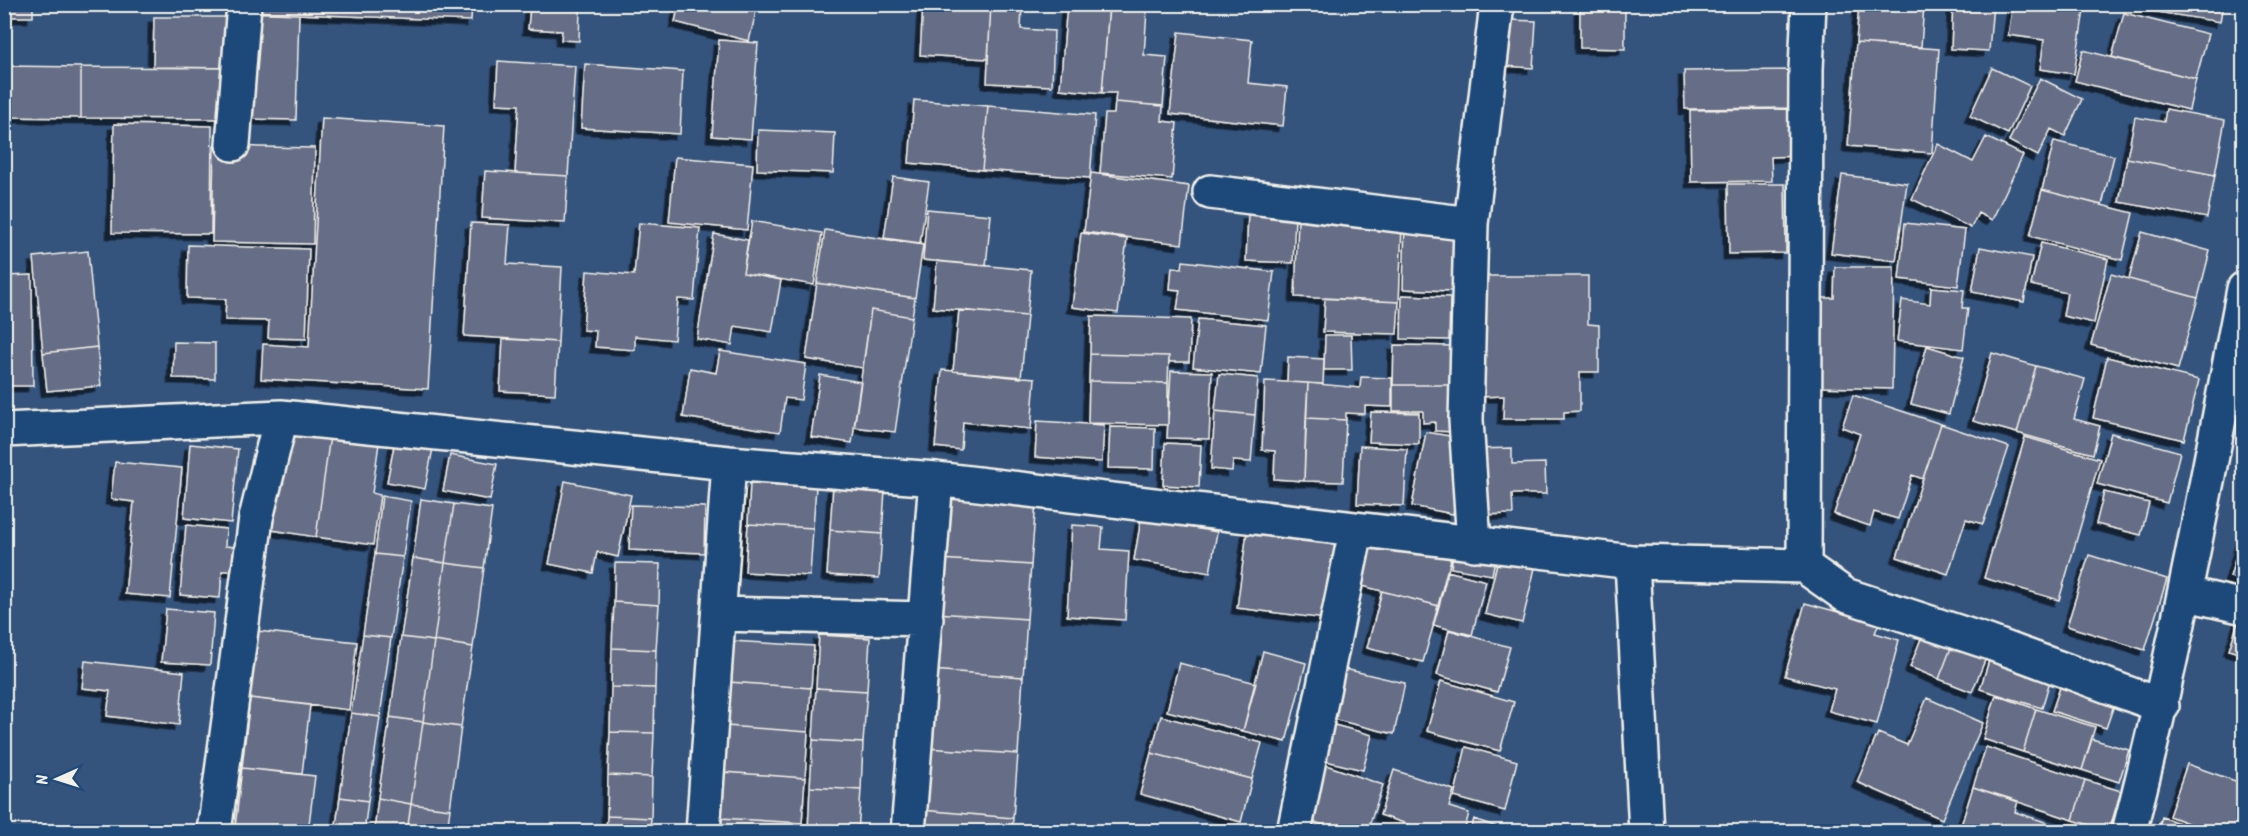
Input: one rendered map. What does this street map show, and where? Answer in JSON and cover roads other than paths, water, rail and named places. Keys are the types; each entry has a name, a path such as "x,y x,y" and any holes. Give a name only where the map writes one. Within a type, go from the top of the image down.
{"street":[{"path":"233,144 244,4"},
{"path":"1474,544 1466,420 1471,224 1497,4"},
{"path":"1804,566 1806,69 1809,4"},
{"path":"1210,192 1471,224"},
{"path":"2129,831 2162,706 2187,594 2244,289"},
{"path":"4,430 281,417 729,463 936,479 1356,531 1632,562 1804,566 1845,595 1988,642 2162,706"},
{"path":"214,831 256,518 281,417"},
{"path":"703,831 729,463"},
{"path":"908,831 936,479"},
{"path":"1294,831 1356,531"},
{"path":"1632,562 1646,831"},
{"path":"2187,594 2244,607"},
{"path":"719,614 926,620"}]}
